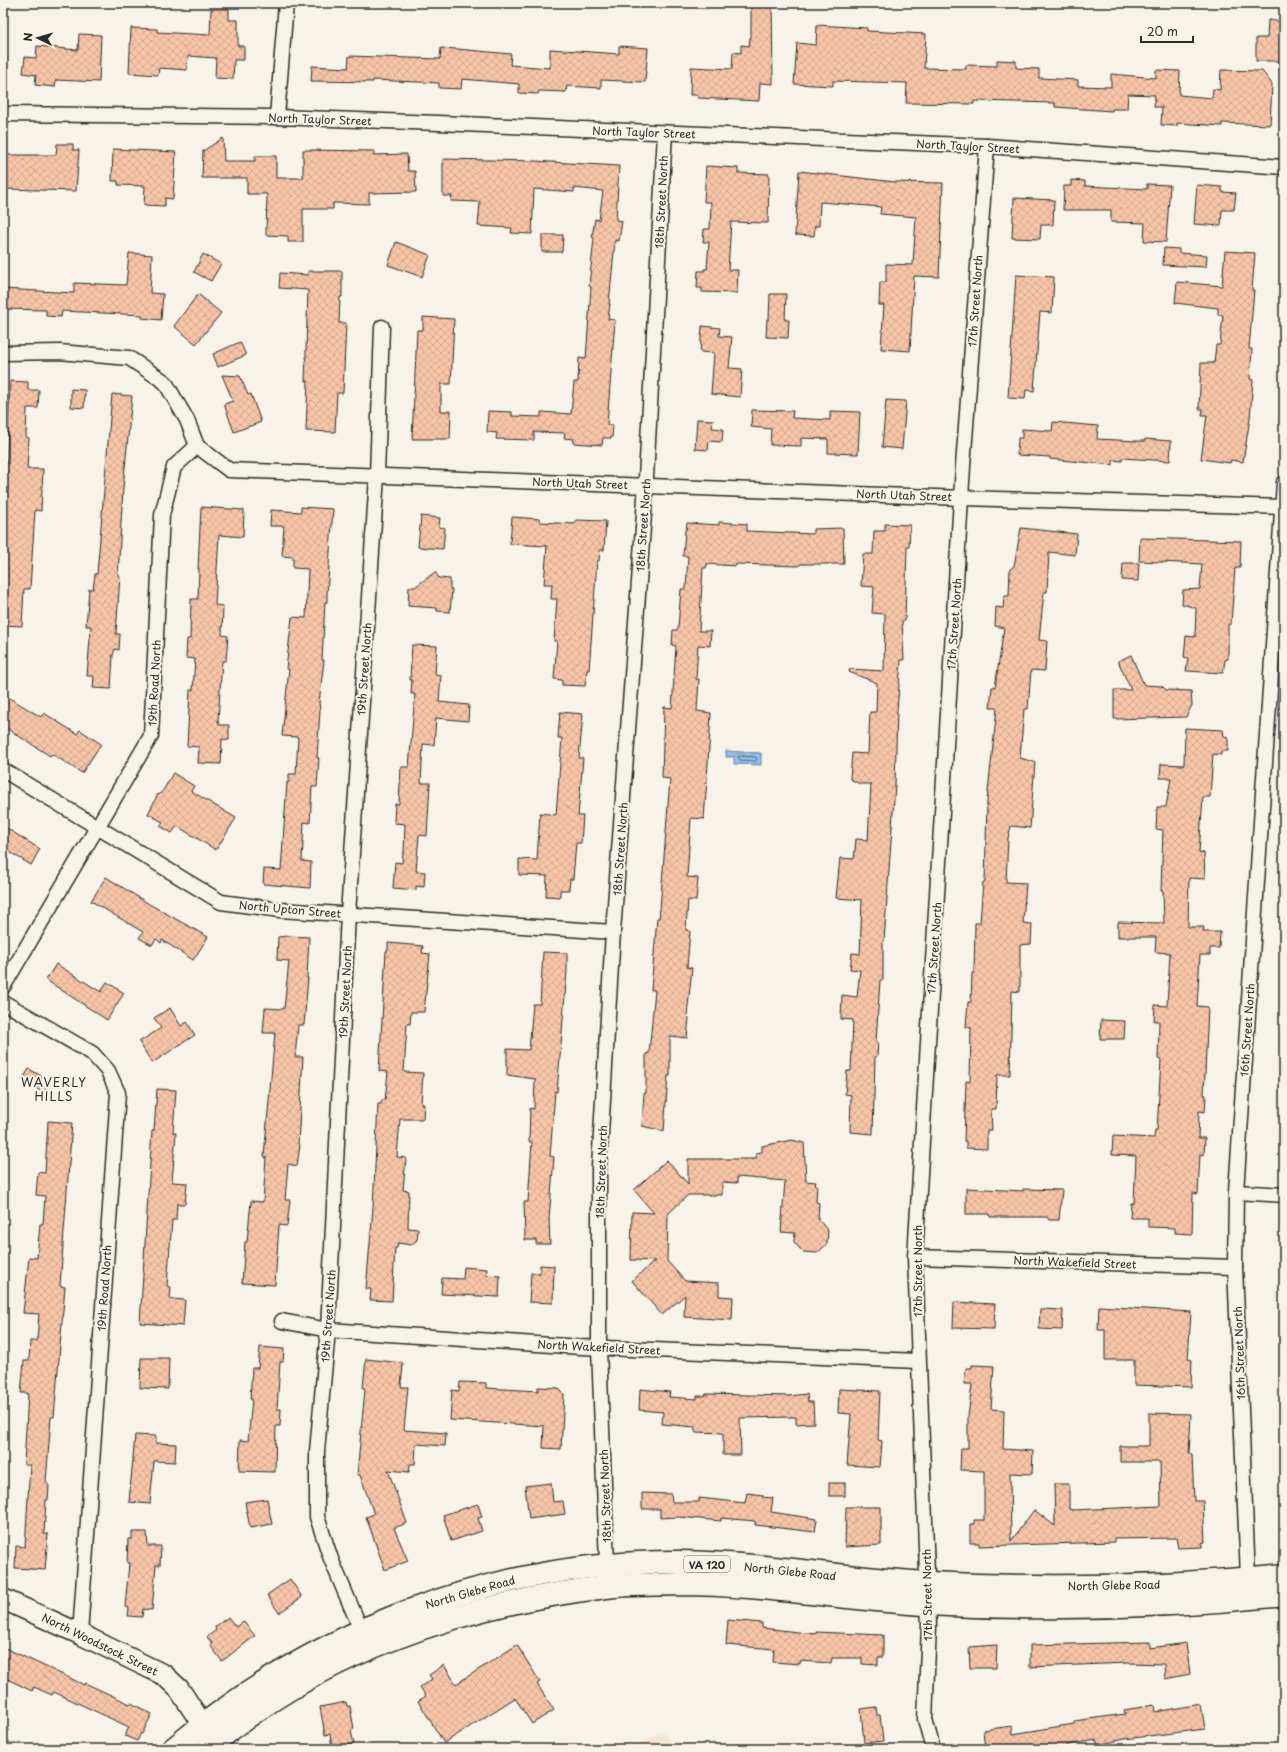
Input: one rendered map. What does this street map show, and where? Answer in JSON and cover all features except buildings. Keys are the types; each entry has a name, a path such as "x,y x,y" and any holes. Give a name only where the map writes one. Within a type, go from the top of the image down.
{"main road":[{"name":"North Glebe Road","path":"210,1746 255,1713 414,1608 468,1591 527,1576 608,1564 681,1562 730,1564 928,1594 1002,1607 1112,1607 1179,1604 1284,1595"},
{"name":"North Glebe Road","path":"173,1749 202,1724 282,1670 365,1639 423,1627 477,1610 534,1598 609,1586 681,1584 728,1586 874,1601 928,1594 1248,1578 1284,1574"}],"street":[{"path":"276,117 286,3"},
{"name":"North Taylor Street","path":"3,114 276,117 987,146 1284,167"},
{"name":"18th Street North","path":"608,1564 599,1348 599,1167 646,485 665,133"},
{"name":"17th Street North","path":"933,1749 926,1718 928,1594 915,1258 962,498 987,146"},
{"name":"19th Street North","path":"365,1639 331,1560 317,1517 317,1451 328,1330 348,914 377,476 382,327"},
{"path":"3,353 58,352 129,358 165,382 187,420 197,446"},
{"name":"North Utah Street","path":"197,446 229,470 962,498 1283,507"},
{"name":"19th Road North","path":"3,988 151,736 162,515 174,467 197,446"},
{"name":"16th Street North","path":"1248,1578 1235,1267 1236,1192 1284,482"},
{"name":"North Upton Street","path":"3,770 221,902 280,910 614,932"},
{"name":"19th Road North","path":"3,1002 92,1053 108,1071 118,1093 80,1634"},
{"path":"1236,1192 1284,1195"},
{"name":"North Wakefield Street","path":"915,1258 1235,1267"},
{"name":"North Wakefield Street","path":"282,1321 328,1330 599,1348 918,1361"},
{"name":"North Woodstock Street","path":"3,1599 80,1634 164,1675 179,1689 202,1724 210,1746"}],"shaded area":[{"path":"664,1731 674,1749 630,1749 659,1733"}],"water":[{"path":"726,751 761,753 761,765 734,764 734,757 726,757"}],"district":[{"name":"WAVERLY HILLS","path":"54,1089"}]}
